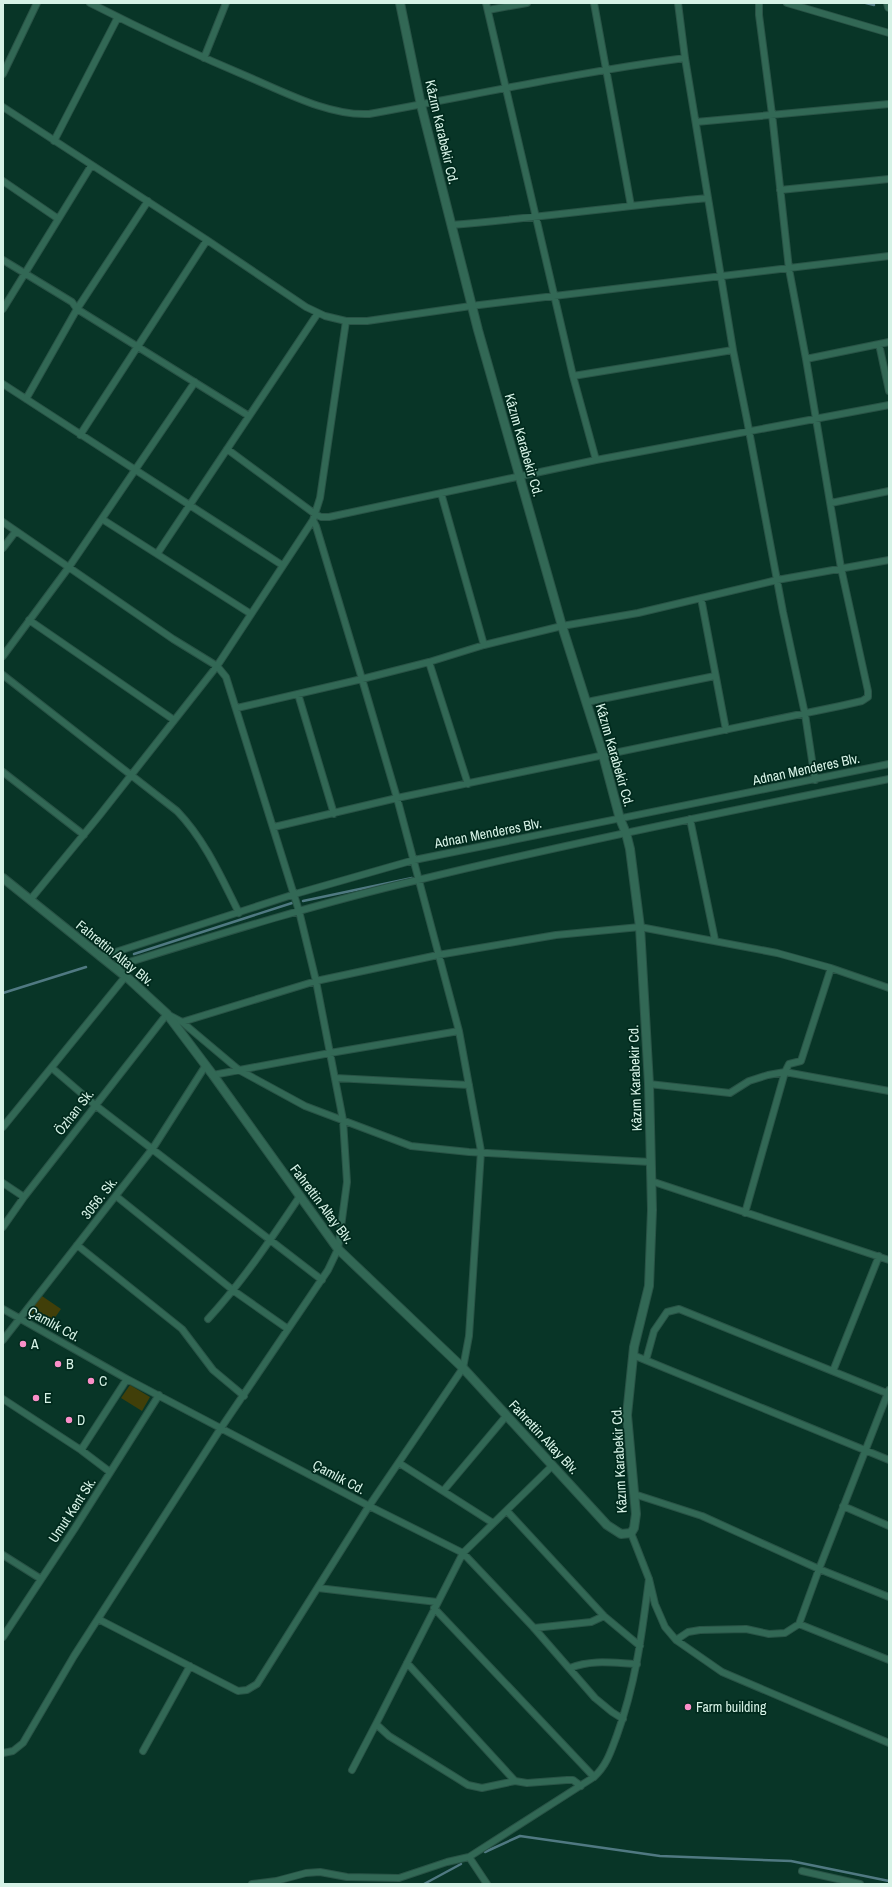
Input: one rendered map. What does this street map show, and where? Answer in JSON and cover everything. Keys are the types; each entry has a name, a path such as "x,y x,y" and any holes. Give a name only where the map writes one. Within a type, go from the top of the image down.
{"street":[{"path":"3,74 37,3"},
{"path":"90,3 204,58 278,90 342,113 369,114 606,69 685,58"},
{"path":"204,58 226,3"},
{"name":"Kâzım Karabekir Cd.","path":"400,3 421,104 471,306 562,626 603,755 620,819 626,833 640,927 649,1084 651,1162 649,1286 633,1355 627,1415 636,1514 634,1528 631,1533"},
{"path":"486,3 573,376 596,460"},
{"path":"488,10 527,3"},
{"path":"594,3 631,206"},
{"path":"678,3 685,58 733,350 777,580 805,714 815,780"},
{"path":"274,827 397,798 859,702 866,699 869,694 842,568 789,269 772,114 758,15 759,3"},
{"path":"787,3 889,33"},
{"path":"888,3 889,7"},
{"path":"54,141 118,17"},
{"path":"696,122 889,104"},
{"path":"3,107 91,166 148,201 306,307 318,313 346,321 367,321 471,306 889,256"},
{"path":"3,309 57,218 91,166"},
{"path":"780,190 889,179"},
{"path":"3,181 57,218"},
{"path":"451,225 536,218 708,198"},
{"path":"26,399 78,309 148,201"},
{"path":"80,435 207,240"},
{"path":"3,260 72,302 78,309 249,416"},
{"path":"157,554 318,313"},
{"path":"30,900 84,835 217,666 314,517 320,498 346,321"},
{"path":"806,359 889,342"},
{"path":"879,344 889,391"},
{"path":"573,376 733,350"},
{"path":"3,656 69,567 196,382"},
{"path":"3,384 135,471 282,564"},
{"path":"227,449 314,517 329,517 596,460 889,405"},
{"path":"831,503 889,491"},
{"path":"441,493 484,645"},
{"path":"98,1619 238,1690 253,1688 257,1684 369,1506 463,1368 469,1336 482,1151 459,1031 418,880 414,860 314,517"},
{"path":"102,518 251,614"},
{"path":"3,522 173,639 217,666 226,677 295,894 316,981 343,1120 347,1182 338,1249 322,1280 221,1428 98,1619 23,1743 13,1751 3,1753"},
{"path":"3,548 16,531"},
{"path":"237,708 362,679 429,662 484,645 562,626 638,612 777,580 889,560"},
{"path":"700,598 726,730"},
{"path":"29,620 174,720"},
{"path":"429,662 468,784"},
{"path":"3,674 132,774 177,811 193,828 203,843 239,912"},
{"path":"587,702 715,676"},
{"path":"298,694 334,814"},
{"name":"Adnan Menderes Blv.","path":"100,957 295,894 414,860 889,764"},
{"path":"3,772 84,835"},
{"name":"Adnan Menderes Blv.","path":"113,967 299,911 418,880 626,833 889,779"},
{"path":"690,820 715,940"},
{"name":"Fahrettin Altay Blv.","path":"3,878 126,977 166,1014 206,1065 338,1249 463,1368 607,1525 622,1534 631,1533"},
{"path":"182,1022 316,981 438,955 556,935 640,927 715,940 777,953 831,968 889,988"},
{"path":"745,1213 785,1072 789,1064 801,1061 831,968"},
{"path":"3,1127 126,977"},
{"path":"166,1014 182,1022 239,1070 305,1106 411,1146 651,1162"},
{"name":"Özhan Sk.","path":"3,1227 24,1197 166,1014"},
{"path":"213,1075 459,1031"},
{"name":"3056. Sk.","path":"3,1340 153,1148 206,1065"},
{"path":"52,1068 96,1105 322,1280"},
{"path":"649,1084 730,1093 750,1081 768,1075 785,1072 889,1091"},
{"path":"335,1078 469,1085"},
{"path":"651,1181 889,1260"},
{"path":"3,1183 24,1197"},
{"path":"116,1196 234,1291 288,1329"},
{"path":"208,1319 234,1291 271,1240 300,1196"},
{"path":"77,1245 182,1330 213,1370 244,1396"},
{"path":"833,1371 879,1256"},
{"name":"Çamlık Cd.","path":"3,1309 127,1379 369,1506 463,1553 534,1628 595,1698 623,1719"},
{"path":"646,1360 654,1331 667,1312 679,1309 888,1392 864,1450 799,1624 785,1633 746,1629 700,1630 688,1632 676,1640"},
{"path":"633,1355 889,1460"},
{"path":"81,1450 127,1379"},
{"name":"Umut Kent Sk.","path":"3,1637 159,1395"},
{"path":"3,1399 81,1450 110,1472"},
{"path":"444,1490 507,1415"},
{"path":"399,1463 444,1490 493,1523"},
{"path":"352,1770 463,1553 553,1465"},
{"path":"634,1494 702,1516 819,1569 889,1597"},
{"path":"843,1506 889,1526"},
{"path":"507,1511 604,1616 640,1646"},
{"path":"631,1533 649,1579 654,1604 664,1627 676,1640 722,1672 889,1743"},
{"path":"3,1555 41,1579"},
{"path":"252,1884 276,1882 306,1873 320,1872 347,1877 399,1878 447,1862 470,1857 594,1777 608,1761 623,1719 637,1664 649,1579"},
{"path":"318,1588 437,1602"},
{"path":"434,1608 594,1777"},
{"path":"534,1628 591,1622 604,1616"},
{"path":"799,1624 889,1660"},
{"path":"570,1668 586,1663 599,1662 637,1664"},
{"path":"407,1663 515,1781"},
{"path":"143,1751 190,1666"},
{"path":"376,1724 389,1736 468,1785 488,1787 515,1781 527,1783 573,1780 581,1786"},
{"path":"470,1857 487,1884"},
{"path":"802,1870 860,1884"}],"shaded area":[{"path":"39,1294 61,1309 49,1326 27,1311"},
{"path":"130,1385 150,1397 142,1411 121,1398"}],"waterway":[{"path":"866,3 874,5"},
{"path":"303,901 412,878"},
{"path":"134,954 292,903"},
{"path":"3,993 86,967"},
{"path":"485,1852 520,1836 660,1856 791,1861 889,1881"},
{"path":"424,1884 461,1864"}],"place":[{"name":"A","path":"23,1344"},
{"name":"B","path":"58,1364"},
{"name":"C","path":"91,1381"},
{"name":"E","path":"36,1398"},
{"name":"D","path":"69,1420"},
{"name":"Farm building","path":"688,1707"}]}
